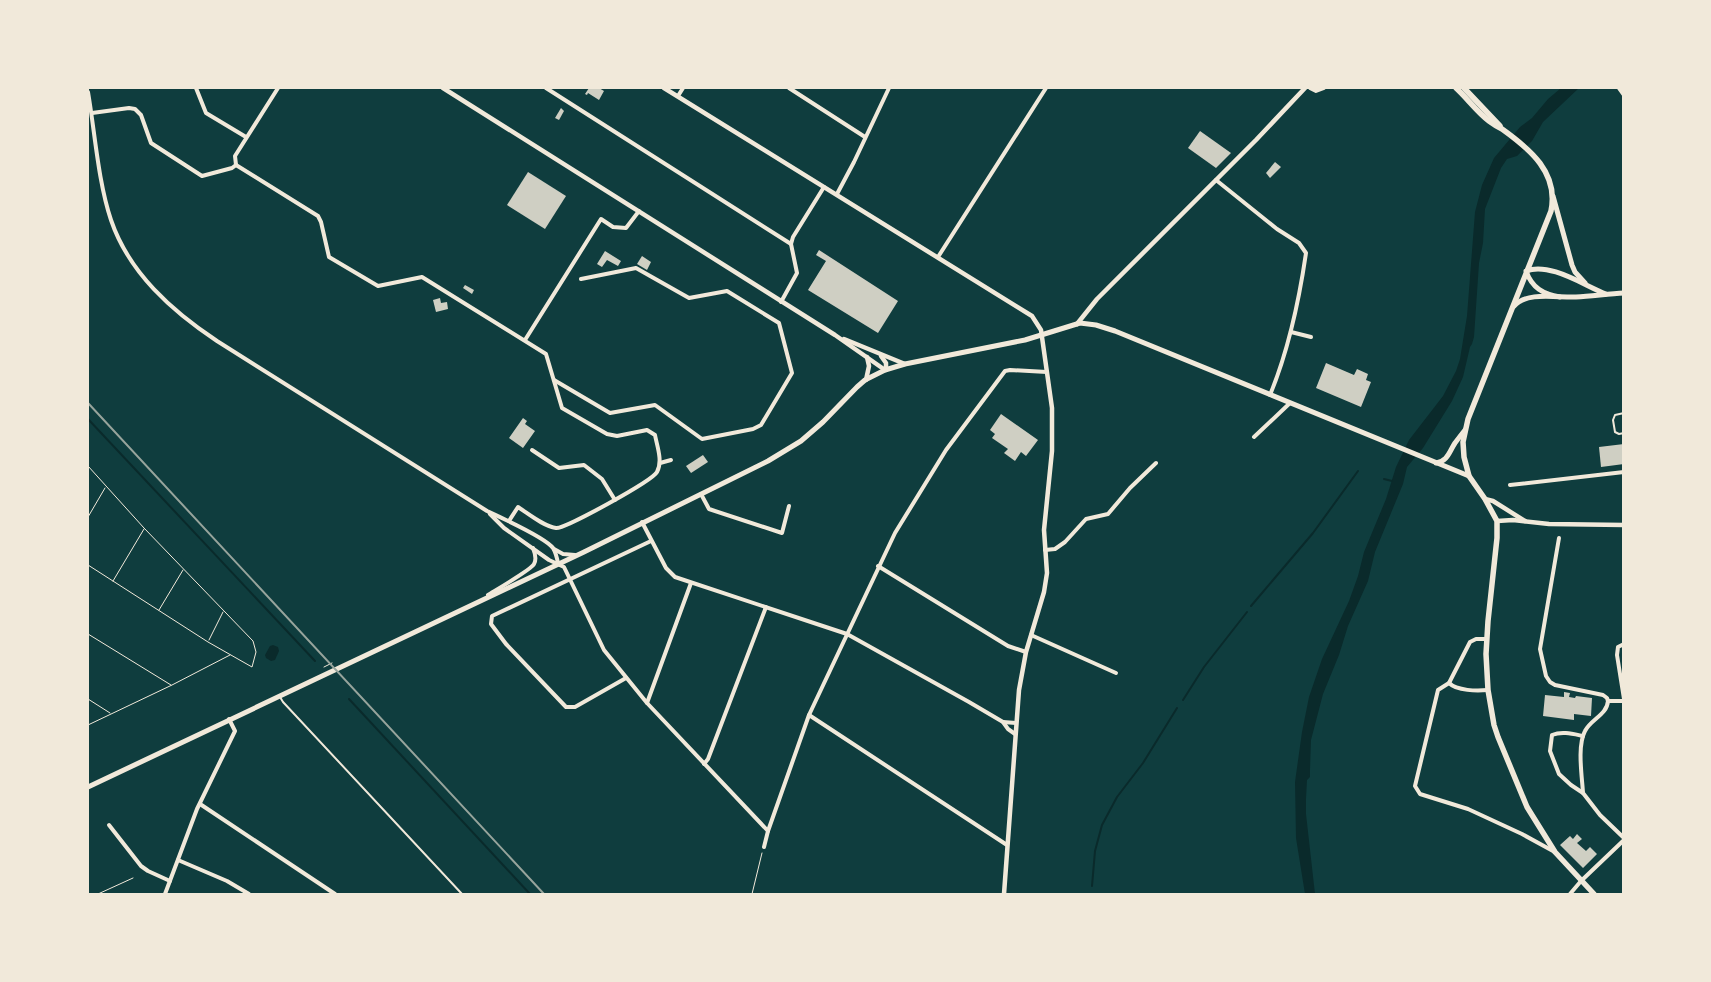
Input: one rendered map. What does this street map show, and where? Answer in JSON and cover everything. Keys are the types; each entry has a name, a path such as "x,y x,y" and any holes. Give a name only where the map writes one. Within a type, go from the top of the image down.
{"main road":[{"path":"1456,88 1490,122 1503,130 1538,159 1546,172 1572,265 1580,279 1591,288"},
{"path":"1464,88 1494,118 1503,130"},
{"path":"1435,463 1442,462 1448,456 1454,444 1465,430 1551,211 1553,196"},
{"path":"1526,271 1550,269 1606,294"},
{"path":"1526,271 1536,288 1550,295 1560,297"},
{"path":"1511,310 1516,303 1535,297 1624,293"},
{"path":"88,787 575,556 774,458 801,441 866,380 886,370 905,364 1042,336 1077,324 1088,324 1115,331 1469,476"},
{"path":"1465,430 1464,454 1469,476 1485,499 1497,522 1497,543 1487,638 1488,690 1498,737 1527,807 1555,852 1594,894"}],"street":[{"path":"196,88 206,113 246,138"},
{"path":"236,165 235,156 278,88"},
{"path":"443,88 835,335 886,370"},
{"path":"546,88 792,244"},
{"path":"664,88 1032,316 1038,325 1042,336 1048,372 1053,429 1044,530 1047,563 1046,580 1026,652 1019,690 1004,894"},
{"path":"678,96 683,88"},
{"path":"789,88 865,137"},
{"path":"799,94 803,88"},
{"path":"837,194 889,88"},
{"path":"938,257 1046,88"},
{"path":"1077,324 1097,300 1305,88"},
{"path":"1310,88 1316,91 1324,88"},
{"path":"1619,88 1624,95"},
{"path":"88,92 111,220 141,274 175,311 217,341 487,511 509,521 554,549 564,554 575,556"},
{"path":"92,113 129,108 135,109 141,115 150,142 202,176 232,168 236,165"},
{"path":"236,165 318,216 329,256 378,286 422,277 546,354 562,408 607,434 617,436 647,430 655,435 660,463 654,477 615,500 560,528 548,525 518,507 509,521"},
{"path":"1216,180 1277,229 1299,243 1306,253 1292,329 1270,395"},
{"path":"781,302 797,273 792,244 796,231 824,187"},
{"path":"525,340 601,220 613,227 626,228 639,211"},
{"path":"554,380 610,413 655,405 702,439 753,429 762,425 792,373 779,324 727,291 689,298 636,268 581,279"},
{"path":"1292,329 1310,337"},
{"path":"835,335 905,364"},
{"path":"880,355 886,363 886,370"},
{"path":"866,380 869,366 867,357"},
{"path":"764,847 809,715 895,533 946,450 1005,371 1048,372"},
{"path":"1254,437 1290,403"},
{"path":"532,450 559,468 584,465 602,479 615,500"},
{"path":"660,463 671,460"},
{"path":"1045,550 1055,549 1066,542 1086,519 1108,514 1156,462"},
{"path":"1510,486 1624,472"},
{"path":"701,494 709,509 782,533 789,506"},
{"path":"1485,499 1493,500 1526,522"},
{"path":"487,511 504,528 532,546 549,560 564,567 604,650 647,703 768,831"},
{"path":"1497,522 1513,520 1549,524 1624,525"},
{"path":"642,522 668,571 675,577 847,634 1002,722 1015,734"},
{"path":"1559,538 1540,648 1546,676 1555,685 1601,695 1607,698 1608,701"},
{"path":"626,678 575,707 566,707 506,644 491,624 492,616 651,541"},
{"path":"486,597 530,569 535,563 536,556 532,546"},
{"path":"554,549 558,564"},
{"path":"878,566 1008,646 1026,652"},
{"path":"647,703 691,583"},
{"path":"704,764 708,759 766,607"},
{"path":"1031,635 1116,672"},
{"path":"1487,638 1476,639 1470,642 1449,683 1438,690 1415,783 1418,792 1426,797 1444,800 1468,809 1522,834 1555,852"},
{"path":"1608,701 1624,700 1617,655 1618,647 1624,644"},
{"path":"1449,683 1456,687 1477,691 1488,690"},
{"path":"1583,793 1580,761 1583,736 1587,727 1606,709 1608,701"},
{"path":"809,715 1007,845"},
{"path":"165,894 200,804 235,731 229,719"},
{"path":"1002,722 1016,723"},
{"path":"1570,894 1581,880 1624,839 1600,815 1583,793 1559,774 1550,751 1552,735 1556,733 1583,736"},
{"path":"200,804 335,894"},
{"path":"109,825 141,866 148,872 170,880"},
{"path":"178,860 227,881 249,894"}],"lane":[{"path":"1624,413 1615,415 1613,420 1614,432 1624,433"},
{"path":"279,695 283,702 462,894"}],"path":[{"path":"88,466 144,528 253,641 256,652 252,667 208,642 88,565"},
{"path":"88,517 106,487"},
{"path":"113,581 144,528"},
{"path":"159,610 183,569"},
{"path":"208,642 224,612"},
{"path":"88,634 172,685"},
{"path":"88,726 231,654"},
{"path":"324,667 332,663"},
{"path":"88,699 112,713"},
{"path":"752,894 764,847"},
{"path":"98,894 133,878"}],"water":[{"path":"1561,88 1579,88 1543,122 1532,141 1517,156 1507,159 1501,168 1485,209 1474,337 1463,377 1452,401 1423,448 1407,467 1403,484 1375,552 1368,581 1348,626 1339,655 1323,694 1311,740 1310,777 1307,780 1306,799 1315,894 1305,894 1296,838 1295,782 1309,697 1322,659 1349,601 1364,552 1386,499 1396,467 1409,440 1443,396 1456,371 1460,359 1467,316 1475,212 1482,185 1494,158 1520,127 1532,118 1548,99"},
{"path":"270,646 278,647 279,651 275,660 271,661 265,655"}],"building":[{"path":"589,88 599,88 604,91 599,100 588,93 587,95 585,94"},
{"path":"561,108 564,111 559,120 555,118"},
{"path":"1200,131 1231,153 1216,168 1188,148"},
{"path":"1275,162 1281,167 1270,178 1266,173"},
{"path":"528,172 566,196 545,229 507,205"},
{"path":"819,250 898,301 878,333 808,290 826,261 816,255"},
{"path":"605,251 621,261 618,266 607,260 602,267 597,264"},
{"path":"642,256 651,262 647,270 637,264"},
{"path":"465,285 474,290 472,294 463,288"},
{"path":"440,298 441,303 447,302 448,309 436,312 433,300"},
{"path":"1326,363 1354,375 1357,369 1368,374 1366,380 1371,382 1361,407 1316,388"},
{"path":"1001,414 1038,440 1026,456 1021,452 1015,461 1004,453 1008,449 992,438 995,434 990,430"},
{"path":"523,418 527,421 525,424 535,431 523,448 509,438"},
{"path":"1624,444 1624,464 1601,467 1599,447"},
{"path":"703,455 708,462 691,473 686,466"},
{"path":"1564,692 1570,693 1569,697 1592,698 1591,716 1574,714 1574,720 1543,716 1545,695 1564,697"},
{"path":"1577,834 1582,839 1577,843 1586,851 1590,847 1597,854 1583,868 1560,845 1570,836 1573,839"}],"waterway":[{"path":"88,419 315,661"},
{"path":"1251,606 1313,533 1358,471"},
{"path":"1384,479 1392,481"},
{"path":"1183,700 1204,667 1247,612"},
{"path":"349,699 530,894"},
{"path":"1092,886 1095,851 1102,825 1117,797 1143,763 1177,708"}],"railway":[{"path":"88,403 544,894"}]}
